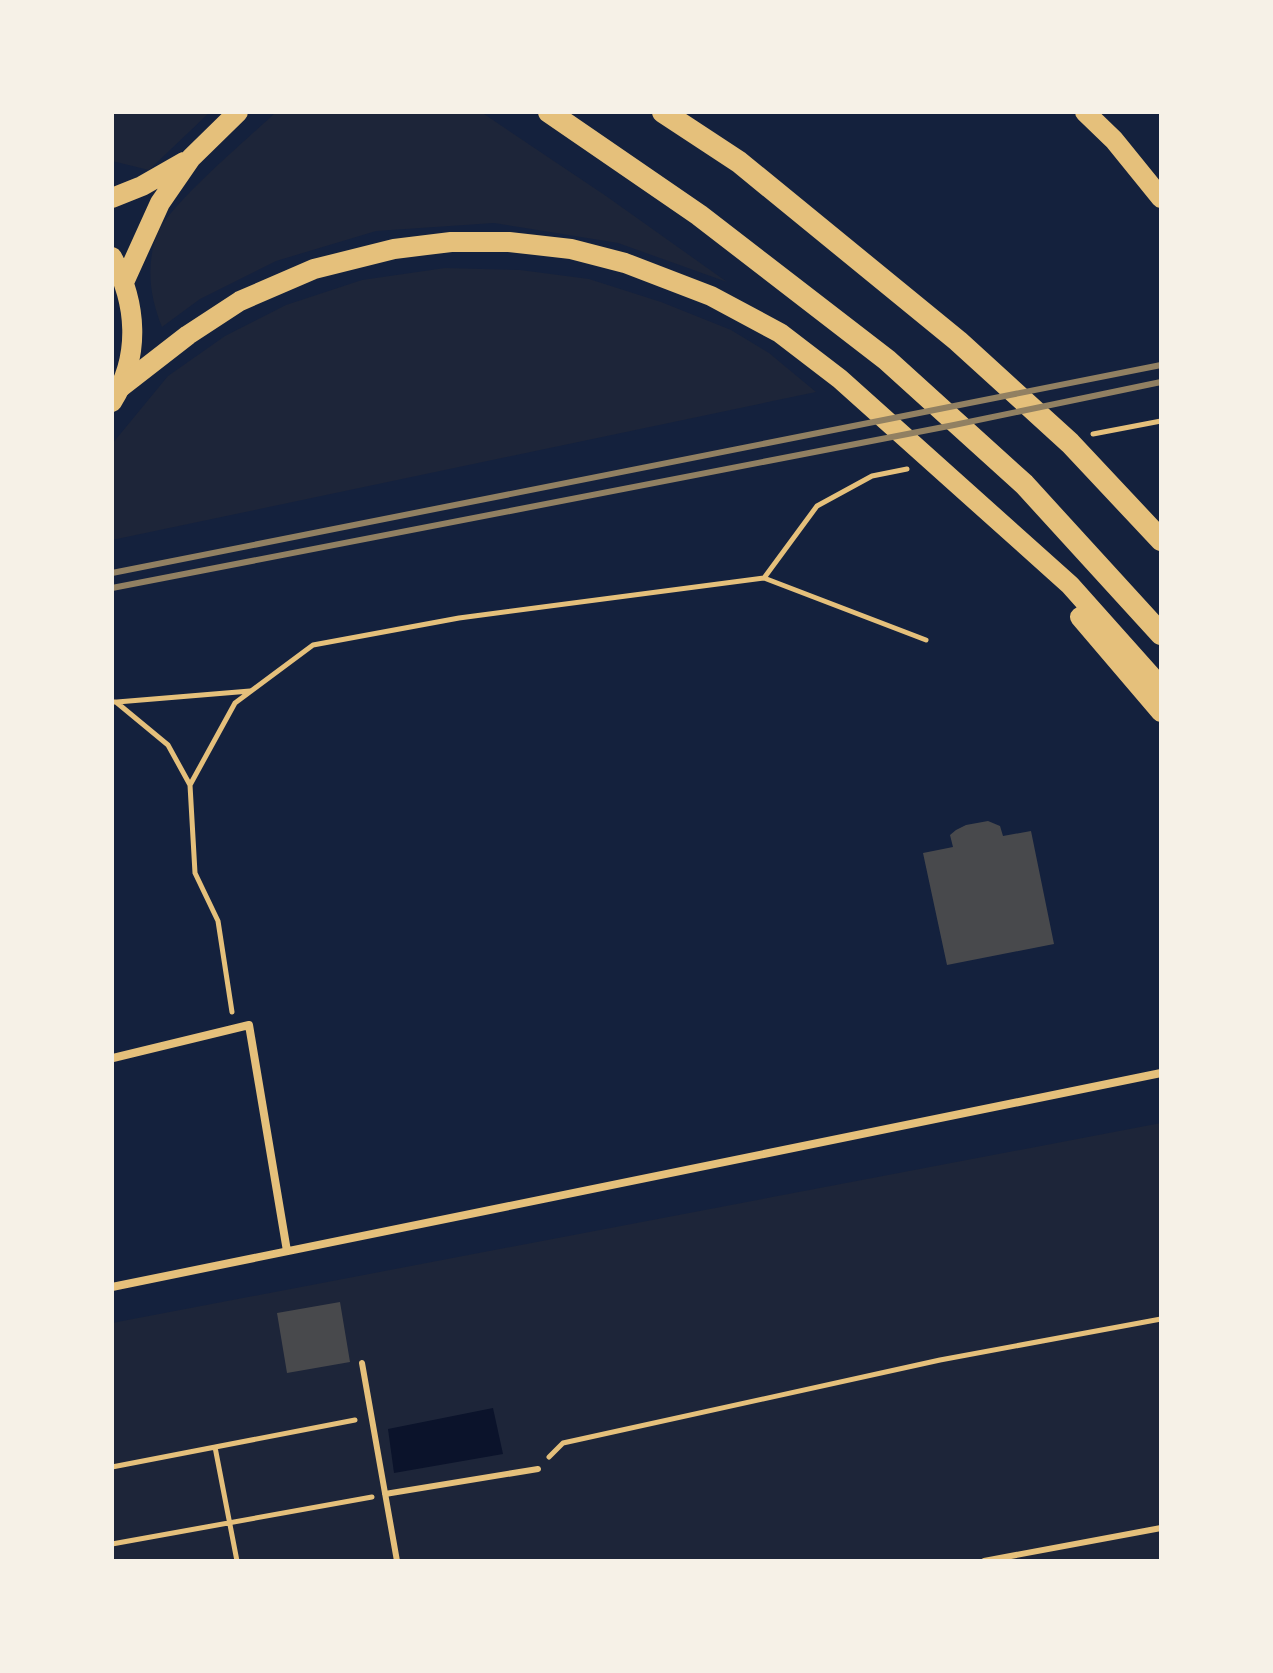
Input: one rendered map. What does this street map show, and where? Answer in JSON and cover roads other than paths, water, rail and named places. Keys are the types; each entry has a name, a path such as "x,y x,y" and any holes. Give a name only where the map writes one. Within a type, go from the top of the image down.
{"highway":[{"path":"549,112 699,215 887,360 1024,484 1161,634"},
{"path":"663,112 739,162 958,341 1070,443 1161,540"}],"main road":[{"path":"125,280 160,203 191,158 238,112"},
{"path":"1085,112 1114,140 1161,198"},
{"path":"112,198 142,186 191,158"},
{"path":"117,394 188,335 240,301 314,269 394,249 451,242 509,242 571,249 625,263 711,296 780,333 840,379 1070,585 1161,687"},
{"path":"112,257 125,280 133,316 131,352 117,394"},
{"path":"1000,523 1161,712"}],"street":[{"path":"113,1058 249,1025 287,1251"},
{"path":"112,1287 1161,1073"}],"lane":[{"path":"362,1363 397,1561"},
{"path":"385,1494 538,1469"},
{"path":"984,1561 1161,1528"}],"railway":[{"path":"112,573 1161,365"},
{"path":"112,588 1161,382"}]}
